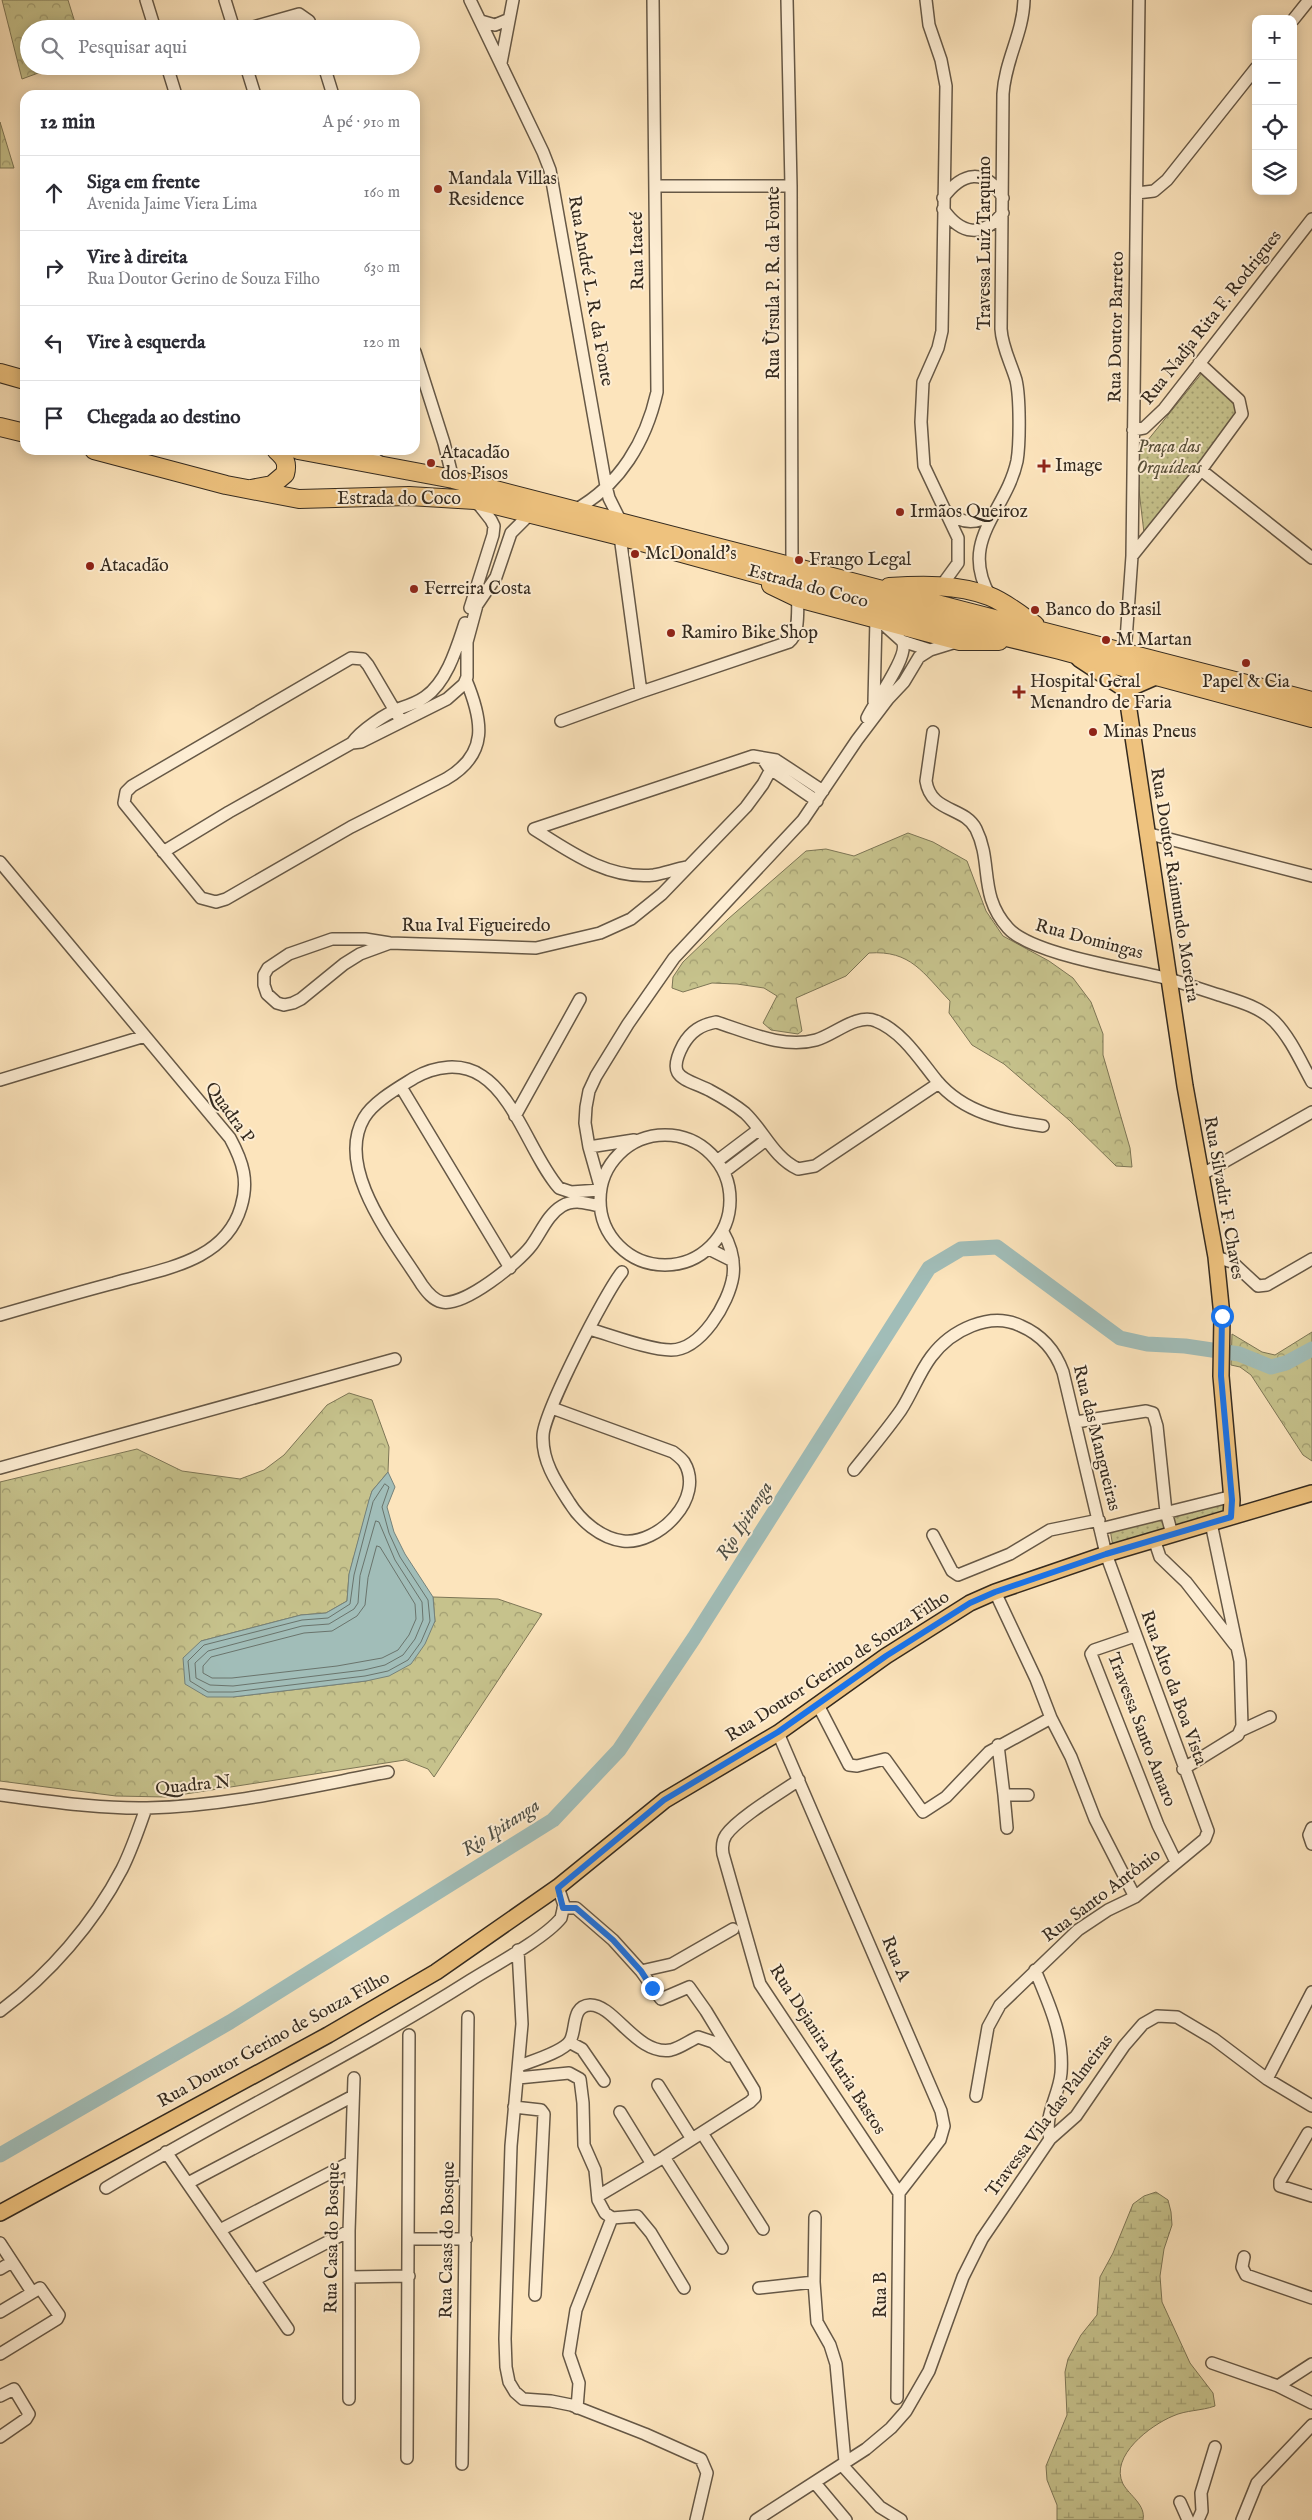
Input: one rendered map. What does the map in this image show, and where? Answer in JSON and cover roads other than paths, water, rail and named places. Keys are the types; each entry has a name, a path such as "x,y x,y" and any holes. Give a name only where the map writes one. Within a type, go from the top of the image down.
{"highway":[{"path":"0,373 20,379"},
{"path":"0,427 20,432"},
{"name":"Estrada do Coco","path":"113,455 248,490 298,499 408,496 475,500 531,513 621,529 792,566 1312,702"},
{"path":"248,490 272,484 286,474 287,466 282,455"},
{"name":"Estrada do Coco","path":"324,455 453,479 575,510 621,529 732,567 849,599 1060,650 1312,718"},
{"path":"732,567 798,598 878,620 960,641 982,642 1011,639"},
{"path":"876,588 942,585 990,596 1046,633"}],"main road":[{"path":"1060,650 1090,665 1126,690 1158,676"},
{"name":"Rua Doutor Raimundo Moreira","path":"1126,690 1185,1086"},
{"name":"Rua Silvadir F. Chaves","path":"1185,1086 1216,1257 1222,1316 1221,1376 1231,1517"},
{"name":"Rua Doutor Gerino de Souza Filho","path":"0,2212 328,2035 471,1950 558,1888 664,1800 778,1732 925,1630 970,1603 995,1592 1106,1554 1312,1493"},
{"path":"1229,1499 1246,1512"}],"street":[{"path":"146,0 152,20"},
{"path":"225,0 231,20"},
{"name":"Rua André L. R. da Fonte","path":"470,0 550,170 606,486 621,529"},
{"path":"501,63 513,0"},
{"name":"Rua Itaeté","path":"606,486 633,456 650,421 657,392 653,0"},
{"name":"Rua Ùrsula P. R. da Fonte","path":"787,0 791,186 792,566"},
{"path":"926,0 929,26 944,68 946,86 942,331 938,348 923,382 921,422 924,466 956,531 959,553 958,562 942,585"},
{"name":"Travessa Luiz Tarquino","path":"990,596 979,572 978,557 981,541 992,514 1012,476 1018,454 1018,389 1004,347 1001,329 1004,74 1023,23 1024,0"},
{"name":"Rua Doutor Barreto","path":"1125,654 1132,556 1139,0"},
{"path":"1297,15 1309,0"},
{"path":"278,20 299,14 308,20"},
{"path":"481,22 495,25 508,20"},
{"path":"1138,194 1154,191 1168,180 1252,73"},
{"path":"170,75 174,90"},
{"path":"249,75 253,90"},
{"path":"327,75 331,90"},
{"path":"943,204 959,180 976,176 992,184 1003,198"},
{"path":"655,186 791,186"},
{"path":"943,204 955,223 967,230 974,231 986,228 1003,213"},
{"name":"Rua Nadja Rita F. Rodrigues","path":"1133,430 1144,428 1164,409 1312,219"},
{"path":"1132,556 1201,470 1242,414 1240,400 1199,363"},
{"path":"420,368 444,443 453,479"},
{"path":"371,455 386,467"},
{"path":"1201,470 1312,558"},
{"path":"575,510 586,504 606,486"},
{"path":"163,852 229,812 352,743 361,742 433,690 442,677 454,651 488,553 494,526 475,500"},
{"path":"946,510 956,518 966,522 978,521 992,514"},
{"path":"398,716 368,665 358,657 351,658 132,786 126,792 124,803 201,898 216,902 226,899 351,827 446,779 464,767 478,741 478,711 463,684 466,655 477,605 496,577 511,533 531,513"},
{"path":"621,529 641,692"},
{"path":"488,553 502,557"},
{"path":"562,721 789,642 794,639 798,598"},
{"path":"878,620 902,640 930,650"},
{"path":"874,702 878,620"},
{"path":"857,740 874,702 899,664 904,650 902,640"},
{"path":"600,1188 585,1123 589,1091 628,1024 674,958 798,826 857,740 888,699 904,682 919,657 930,650 960,641"},
{"path":"454,651 461,650 466,655"},
{"path":"442,677 450,687 463,684"},
{"path":"398,716 447,699 463,684"},
{"name":"Rua Domingas","path":"933,732 927,788 933,799 943,807 968,820 975,827 980,838 989,896 996,913 1017,937 1029,944 1059,953 1170,980 1243,1003 1262,1012 1279,1027 1312,1082"},
{"path":"687,867 653,875 627,874 606,870 559,845 534,829 744,757 761,757 820,796"},
{"path":"653,875 662,882 666,891 746,806 777,767"},
{"path":"559,845 560,820"},
{"path":"1146,833 1312,876"},
{"name":"Quadra P","path":"0,862 202,1102 230,1138 240,1155 245,1173 245,1192 235,1223 225,1238 197,1258 0,1314"},
{"name":"Rua Ival Figueiredo","path":"390,943 358,956 330,975 302,999 293,1003 284,1005 277,1003 267,994 264,986 264,975 268,968 289,954 332,939 536,948 584,938 618,925 647,908 666,891"},
{"path":"355,939 358,956"},
{"path":"515,1116 580,999"},
{"path":"939,1083 816,1166 798,1168 790,1165 766,1140 746,1115 733,1104 706,1089 688,1082 676,1067 677,1057 691,1034 698,1028 716,1022 790,1043 816,1040 854,1023 874,1020 890,1028 939,1083 969,1107 1011,1122 1043,1126"},
{"path":"0,1080 145,1036"},
{"path":"560,1207 562,1197 559,1188 508,1105 493,1084 467,1068 442,1068 428,1071 401,1087 364,1116 358,1131 355,1162 365,1193 428,1294 440,1302 455,1301 467,1296 510,1268 531,1246 551,1215 560,1207 580,1202 599,1206"},
{"path":"401,1087 510,1268"},
{"path":"508,1105 523,1100"},
{"path":"1201,1175 1312,1112"},
{"path":"717,1161 758,1130"},
{"path":"589,1147 638,1140 655,1135 681,1137 705,1149 717,1161 724,1172 730,1195 729,1215 723,1232 709,1249 691,1260 672,1266 651,1264 632,1257 616,1244 604,1226 599,1206 600,1188 608,1167 616,1156 638,1140"},
{"path":"724,1172 766,1140"},
{"path":"559,1188 571,1192 600,1188"},
{"path":"589,1329 670,1350 689,1346 704,1333 715,1317 733,1278 732,1250 723,1232"},
{"path":"709,1249 733,1261"},
{"path":"1216,1257 1232,1262 1258,1286 1267,1284 1312,1259"},
{"path":"552,1408 673,1452 684,1462 689,1486 686,1499 670,1522 645,1537 623,1541 588,1525 576,1513 548,1465 542,1434 552,1408 607,1292 622,1272"},
{"name":"Rua das Mangueiras","path":"854,1470 900,1411 932,1356 951,1338 982,1322 996,1320 1014,1322 1040,1336 1049,1345 1059,1361 1076,1422 1106,1554"},
{"path":"0,1468 395,1359"},
{"path":"1076,1422 1146,1411 1154,1414 1166,1512 1172,1534"},
{"path":"933,1535 952,1571 958,1575 1010,1554 1050,1530 1099,1524 1229,1499"},
{"path":"1212,1523 1238,1648 1243,1692 1240,1732"},
{"path":"1154,1539 1160,1557 1186,1582 1238,1648"},
{"name":"Rua Alto da Boa Vista","path":"1106,1554 1134,1636 1208,1834"},
{"path":"995,1592 1026,1656 1051,1718 1071,1756 1095,1819 1135,1897"},
{"name":"Travessa Santo Amaro","path":"1134,1636 1094,1650 1091,1654 1162,1834 1176,1862"},
{"path":"818,1705 849,1765 856,1766 885,1759 923,1812 946,1797 984,1756 998,1745 1051,1718"},
{"path":"1183,1769 1240,1732 1270,1717"},
{"name":"Rua A","path":"778,1732 941,2111 944,2126 940,2140 898,2193"},
{"path":"998,1745 1007,1828"},
{"name":"Quadra N","path":"0,1795 65,1803 146,1808 222,1802 388,1772"},
{"name":"Rua Dejanira Maria Bastos","path":"799,1780 726,1834 722,1848 723,1854 760,1984 898,2193"},
{"path":"1004,1795 1028,1795"},
{"path":"0,2011 46,1971 92,1916 122,1868 146,1808"},
{"path":"1312,1828 1309,1835 1312,1844"},
{"name":"Rua Santo Antônio","path":"976,2096 984,2042 991,2020 1000,2005 1086,1924 1108,1910 1135,1897 1208,1834"},
{"path":"106,2188 166,2152 409,2018 518,1950 557,1923 561,1918 563,1908 558,1888"},
{"path":"563,1908 576,1908 613,1940 641,1971 661,1999 688,1987 706,2011 754,2090 755,2097 664,2157 598,2196"},
{"path":"641,1971 672,1964 733,1929"},
{"path":"518,1950 522,2024 511,2146 505,2339 507,2375 515,2392 524,2399 552,2401 578,2408 645,2434 701,2459 707,2473 696,2520"},
{"path":"1035,1970 1054,2018 1062,2055 1059,2088 1048,2121 1050,2140"},
{"path":"1312,1992 1267,2079 1312,2106"},
{"path":"519,2072 563,2048 569,2042 577,2012 582,2007 591,2005 600,2007 633,2036 647,2045 670,2050 698,2037 713,2042 738,2064"},
{"name":"Travessa Vila das Palmeiras","path":"756,2520 815,2483 881,2437 914,2399 929,2371 963,2277 982,2239 1050,2140 1081,2109 1136,2031 1149,2020 1166,2015 1177,2017 1214,2039 1267,2079"},
{"name":"Rua Casas do Bosque","path":"462,2464 468,2017"},
{"path":"407,2458 410,2276 409,2035"},
{"path":"569,2042 582,2049 604,2081"},
{"path":"519,2072 569,2073 580,2079 582,2085 584,2145 595,2170 598,2196 605,2213 612,2218 634,2214 637,2216 651,2233 684,2288"},
{"name":"Rua Casa do Bosque","path":"349,2399 349,2231 354,2078"},
{"path":"658,2085 692,2139"},
{"path":"188,2183 354,2096"},
{"path":"514,2107 541,2110 544,2114 535,2295"},
{"path":"620,2112 652,2164"},
{"path":"702,2133 763,2229"},
{"path":"1308,2134 1280,2181 1280,2186 1312,2196"},
{"path":"166,2152 288,2329"},
{"path":"664,2157 722,2248"},
{"path":"220,2230 351,2162"},
{"name":"Rua B","path":"898,2193 898,2398"},
{"path":"815,2217 814,2282 816,2322 830,2345 837,2371 843,2464 880,2507 900,2520"},
{"path":"578,2408 579,2383 569,2354 576,2310 612,2218"},
{"path":"254,2280 349,2231"},
{"path":"410,2239 466,2239"},
{"path":"0,2243 32,2292"},
{"path":"1244,2257 1242,2268 1246,2274 1312,2298"},
{"path":"0,2269 12,2262"},
{"path":"349,2276 410,2276"},
{"path":"759,2288 814,2282"},
{"path":"0,2312 32,2292 42,2289 59,2316 0,2354"},
{"path":"1212,2363 1278,2386 1312,2404"},
{"path":"1278,2386 1312,2364"},
{"path":"0,2396 14,2388 28,2409 29,2414 26,2420 0,2437"},
{"path":"1242,2520 1257,2483 1299,2436 1312,2425"},
{"path":"1198,2520 1202,2511 1201,2493 1215,2448"},
{"path":"815,2483 846,2520"},
{"path":"1180,2502 1188,2520"}],"water":[{"path":"388,1472 395,1487 387,1507 394,1532 405,1554 433,1597 435,1621 425,1644 411,1664 389,1676 366,1681 233,1697 207,1697 185,1684 183,1658 201,1641 301,1615 326,1613 347,1601 349,1574 369,1500 372,1491"}],"waterway":[{"name":"Rio Ipitanga","path":"0,2155 230,2022 553,1820 619,1750 694,1638 929,1268 961,1249 997,1247 1120,1338 1147,1344 1185,1346 1239,1354 1271,1367 1286,1363 1312,1349"}],"place":[{"name":"Mandala Villas Residence","path":"438,189"},
{"name":"Atacadão dos Pisos","path":"431,463"},
{"name":"Image","path":"1044,466"},
{"name":"Irmãos Queiroz","path":"900,512"},
{"name":"McDonald's","path":"635,554"},
{"name":"Frango Legal","path":"799,560"},
{"name":"Atacadão","path":"90,566"},
{"name":"Ferreira Costa","path":"414,589"},
{"name":"Banco do Brasil","path":"1035,610"},
{"name":"Ramiro Bike Shop","path":"671,633"},
{"name":"M Martan","path":"1106,640"},
{"name":"Papel & Cia","path":"1246,663"},
{"name":"Hospital Geral Menandro de Faria","path":"1019,692"},
{"name":"Minas Pneus","path":"1093,732"}],"park label":[{"name":"Praça das Orquídeas","path":"1169,457"}]}
